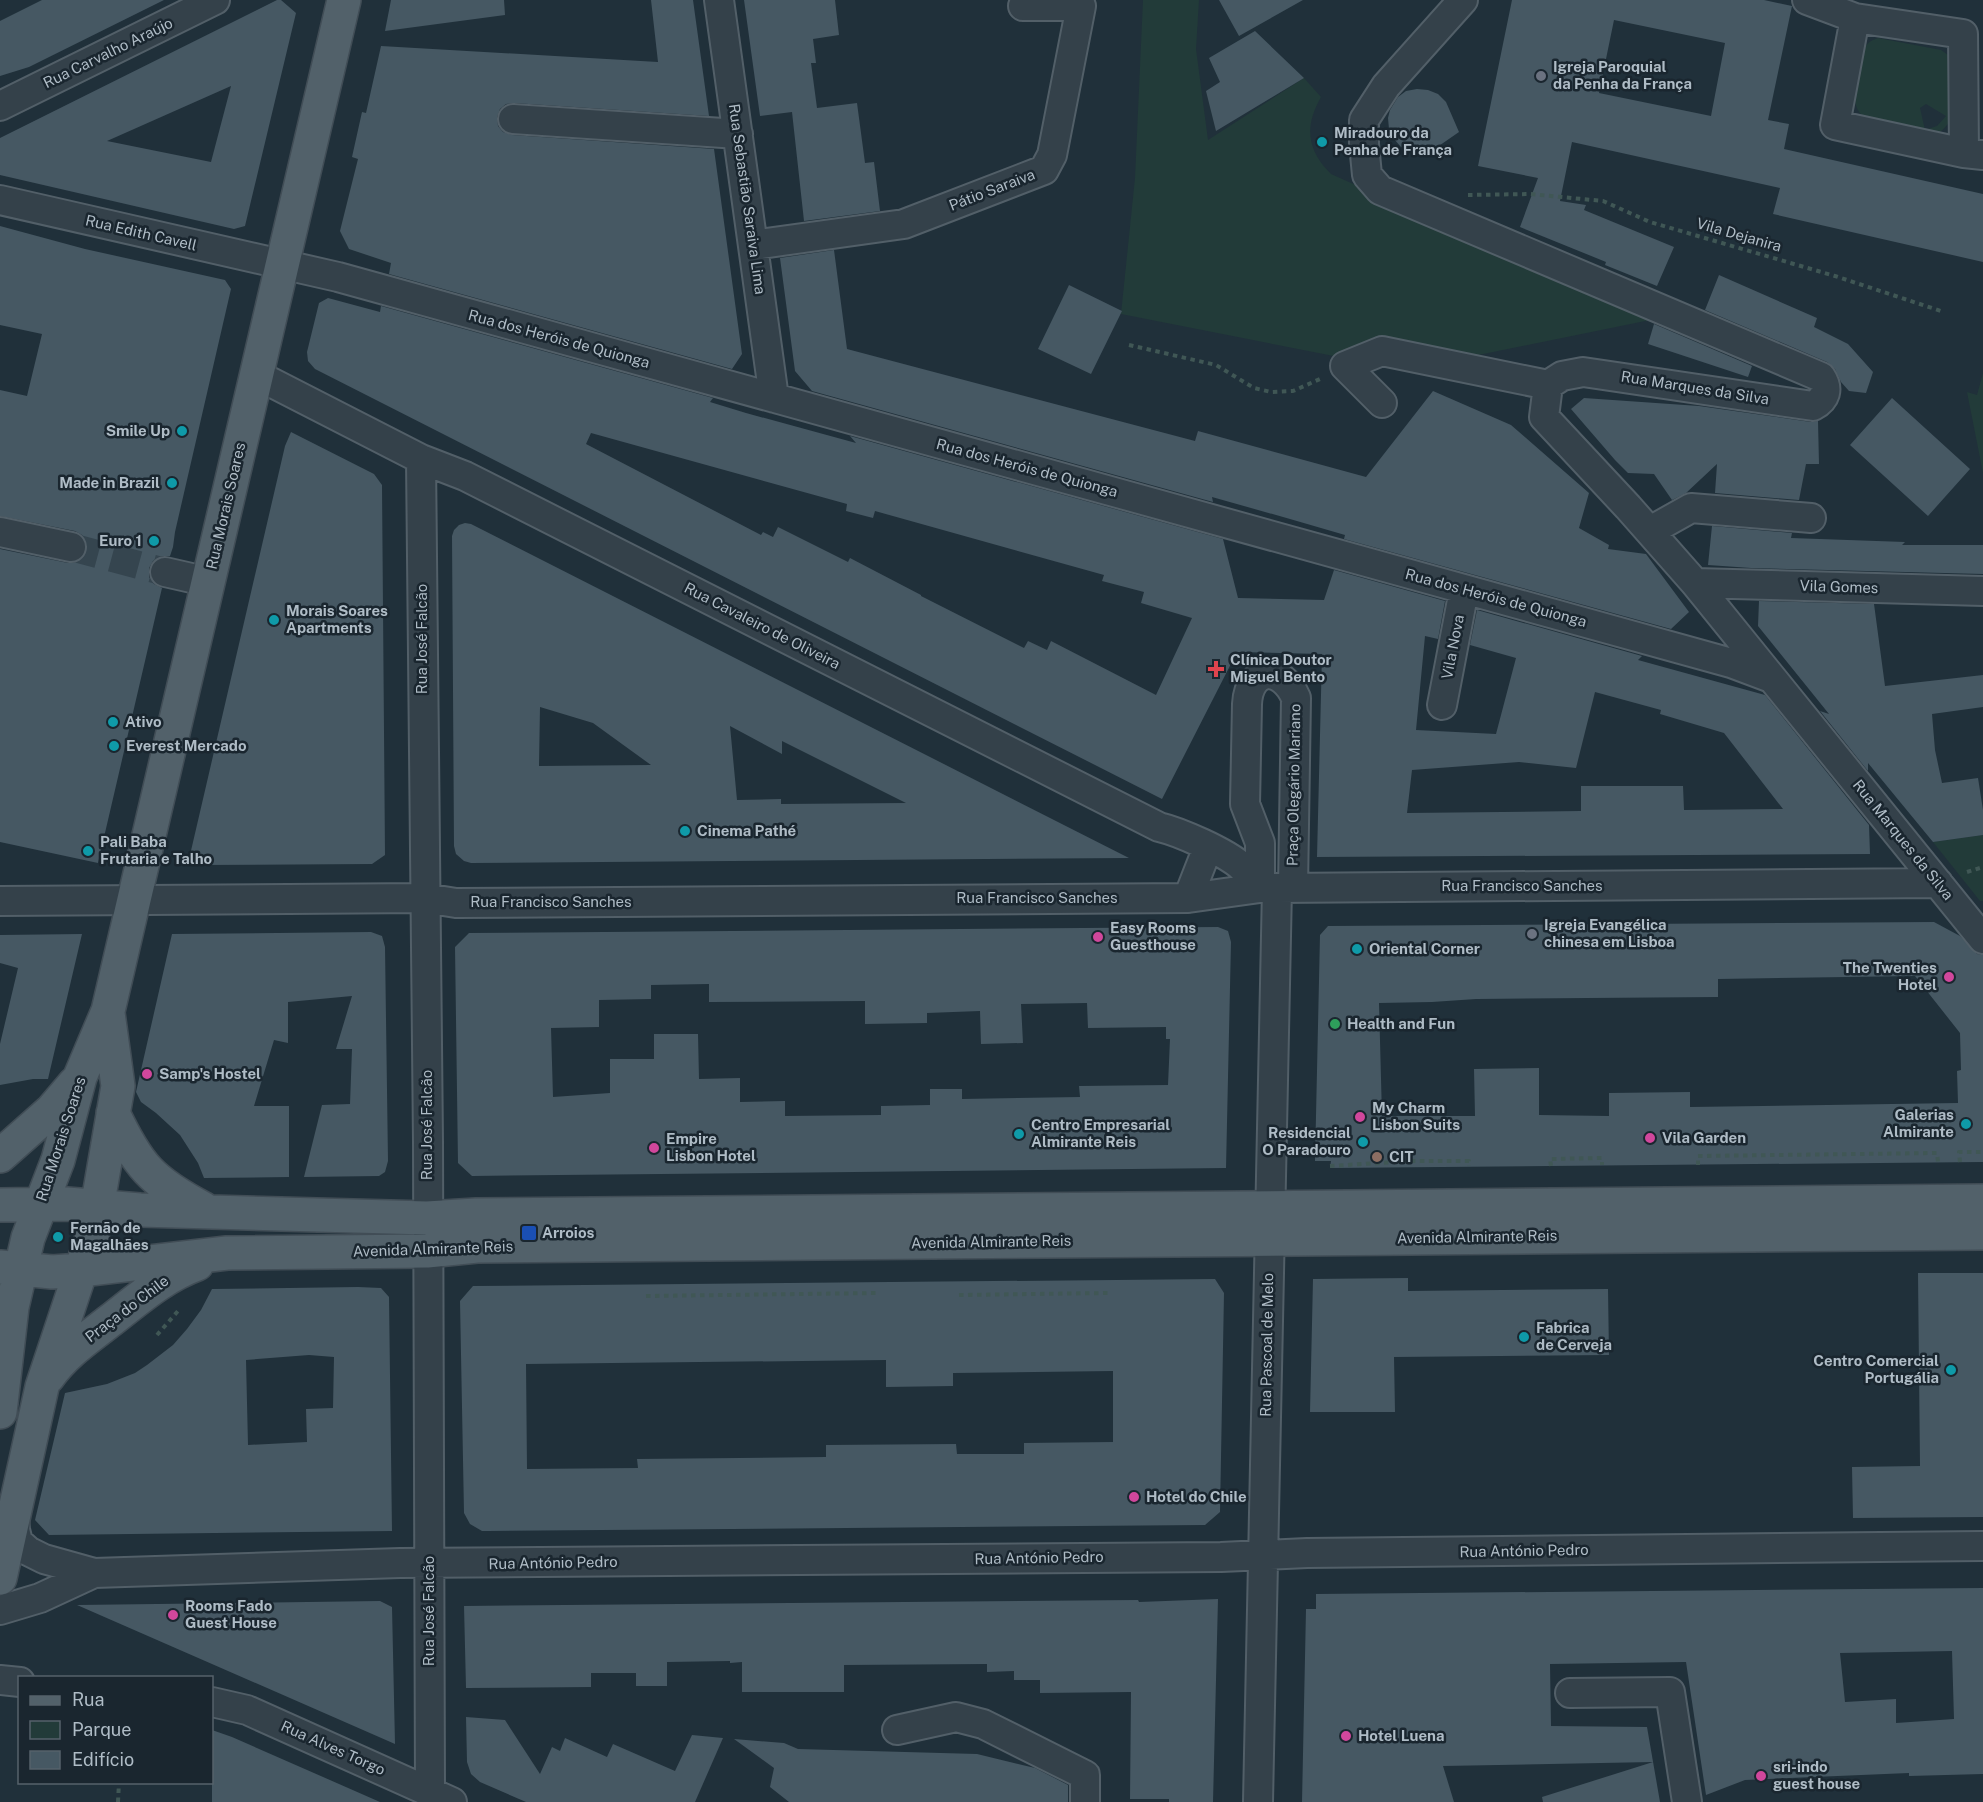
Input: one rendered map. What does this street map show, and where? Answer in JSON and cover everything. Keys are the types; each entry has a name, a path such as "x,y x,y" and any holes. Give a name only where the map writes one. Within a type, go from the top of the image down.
{"main road":[{"name":"Rua Morais Soares","path":"1,1398 12,1307 11,1268 28,1238 58,1160 80,1077 108,1011 344,0"},
{"name":"Rua Morais Soares","path":"0,1578 42,1387 92,1237 98,1206 118,1086 108,1011"},
{"path":"0,1156 52,1110 80,1077"},
{"path":"113,1113 128,1144 147,1171 176,1194 208,1211"},
{"name":"Avenida Almirante Reis","path":"11,1268 52,1272 81,1270 227,1253 427,1251 477,1246 1983,1201"},
{"name":"Avenida Almirante Reis","path":"0,1205 41,1204 140,1210 427,1218 476,1215 1983,1233"},
{"name":"Praça do Chile","path":"42,1387 66,1355 149,1290 190,1267 227,1253"}],"street":[{"name":"Rua Carvalho Araújo","path":"0,106 215,0"},
{"name":"Rua Sebastião Saraiva Lima","path":"719,0 774,398"},
{"name":"Rua Marques da Silva","path":"1463,0 1386,86 1365,120 1364,144 1367,175 1380,190 1821,377 1826,390 1820,403 1813,406 1583,372 1562,376 1548,385 1544,417 1695,583 1983,939"},
{"path":"1807,0 1855,18 1963,34 1973,154 1835,125 1855,18"},
{"name":"Pátio Saraiva","path":"753,245 904,224 1044,170 1052,155 1081,6 1023,6"},
{"path":"513,119 738,134"},
{"name":"Rua Edith Cavell","path":"0,200 282,265"},
{"name":"Rua dos Heróis de Quionga","path":"282,265 338,277 1731,663 1771,678"},
{"path":"1382,404 1345,366 1382,351 1548,385"},
{"name":"Rua Cavaleiro de Oliveira","path":"256,375 421,459 465,476 1159,827 1177,831 1240,865 1276,888"},
{"name":"Rua José Falcão","path":"421,459 429,1564 441,1796"},
{"path":"1650,531 1691,508 1811,518"},
{"path":"0,532 71,547"},
{"path":"165,572 208,582"},
{"name":"Vila Gomes","path":"1695,583 1983,591"},
{"name":"Vila Nova","path":"1442,705 1464,590"},
{"name":"Praça Olegário Mariano","path":"1269,674 1284,680 1292,687 1296,698 1276,888 1245,804 1248,695 1252,683 1262,675 1269,674"},
{"path":"1188,898 1208,847"},
{"name":"Rua Francisco Sanches","path":"0,901 424,898 456,903 1188,898 1276,888 1938,883"},
{"name":"Rua Pascoal de Melo","path":"1258,1802 1276,888"},
{"name":"Rua António Pedro","path":"14,1517 18,1542 28,1551 44,1559 94,1573 400,1563 1263,1556 1307,1553 1983,1546"},
{"name":"Rua António Pedro","path":"0,1610 40,1598 94,1573"},
{"path":"0,1680 18,1682"},
{"path":"1570,1694 1670,1692 1687,1802"},
{"name":"Rua Alves Torgo","path":"213,1702 247,1710 441,1796"},
{"path":"897,1730 956,1717 983,1724 1085,1775 1085,1802"}],"path":[{"name":"Vila Dejanira","path":"1451,220 1452,195 1530,194 1603,201 1650,222 1835,276 1941,311"},
{"path":"1129,345 1216,365 1254,388 1271,392 1293,391 1345,366"},
{"path":"1960,1162 1959,1152 1983,1152"},
{"path":"1698,1165 1698,1156 1937,1153 1938,1162"},
{"path":"1551,1166 1550,1159 1602,1158 1602,1165"},
{"path":"1330,1166 1411,1161 1469,1161 1469,1166"},
{"path":"646,1296 878,1293"},
{"path":"959,1295 1108,1293"},
{"path":"157,1335 178,1311"},
{"path":"118,1802 119,1784"}],"green space":[{"path":"1143,0 1199,0 1196,49 1208,140 1304,78 1321,97 1312,118 1311,138 1317,156 1331,174 1655,319 1405,370 1121,314 1135,178"},
{"path":"1878,38 1941,50 1953,62 1952,117 1946,126 1933,136 1863,117 1856,106 1855,98 1862,57 1867,44","holes":["1926,104 1946,116 1937,126 1925,130 1920,108"]},
{"path":"1983,373 1983,473 1967,392 1977,395"},
{"path":"1983,835 1983,901 1980,901 1933,842"}],"building":[{"path":"42,0 164,0 29,67 0,76 0,21"},
{"path":"277,0 281,0 296,13 245,226 234,229 0,175 0,138","holes":["231,86 211,162 107,141"]},
{"path":"391,0 504,0 505,15 385,31"},
{"path":"651,0 693,0 709,116 514,103 506,104 500,109 497,117 498,126 503,132 512,135 714,149 742,354 732,369 389,274 391,263 349,249 340,231 358,159 352,157 362,112 366,113 381,46 658,62"},
{"path":"744,0 835,0 839,35 813,39 816,63 811,63 817,108 857,103 865,163 874,162 880,211 804,221 792,112 760,116"},
{"path":"1219,0 1303,0 1239,36"},
{"path":"1512,0 1764,0 1792,6 1768,120 1789,124 1784,149 1983,194 1983,262 1773,214 1780,188 1572,142 1560,201 1586,205 1584,210 1674,247 1657,286 1605,265 1606,262 1520,227 1538,178 1478,166","holes":["1614,20 1725,43 1711,116 1599,93"]},
{"path":"1255,31 1304,78 1216,131 1206,91 1220,82 1209,58"},
{"path":"1417,89 1438,94 1446,102 1459,132 1433,150 1422,152 1401,147 1389,129 1388,118 1398,97 1406,91"},
{"path":"0,226 85,249 225,280 231,289 173,547 170,556 160,556 149,568 149,577 154,584 162,588 98,863 0,842 0,549 68,563 77,562 83,558 87,550 86,541 75,531 0,516 0,390 27,396 42,334 0,325"},
{"path":"834,250 847,349 1195,441 1198,431 1366,477 1433,391 1511,425 1589,493 1579,528 1609,545 1608,549 1646,554 1689,612 1671,629 1344,539 1345,535 1212,497 1213,502 812,391 795,371 780,258"},
{"path":"1719,275 1817,318 1814,327 1848,344 1873,372 1866,393 1849,391 1841,382 1835,369 1827,362 1705,310"},
{"path":"1069,285 1122,311 1091,374 1038,349"},
{"path":"328,298 380,312 381,306 713,398 710,402 746,413 856,443 850,436 1223,539 1238,598 1324,600 1334,570 1445,601 1438,639 1425,636 1416,730 1496,734 1516,658 1470,645 1477,610 1642,656 1638,660 1765,695 1869,825 1870,854 1317,857 1322,654 1237,652 1162,799 315,369 308,361 307,352 319,303","holes":["591,433 847,504 846,511 873,518 875,511 1104,575 1102,581 1144,592 1141,603 1192,618 1156,695 1051,641 1047,650 1028,641 1024,648 850,558 848,562 778,527 773,537 763,532 761,535 586,444","1595,692 1661,710 1660,714 1724,733 1783,809 1684,810 1683,786 1581,786 1581,811 1407,813 1412,770 1519,762 1576,768"]},
{"path":"1654,324 1752,366 1748,377 1648,344"},
{"path":"1584,398 1699,406 1811,422 1818,421 1819,464 1806,464 1799,500 1715,493 1717,464 1686,493 1672,500 1654,474 1628,473 1571,409"},
{"path":"1892,398 1970,469 1928,516 1850,445"},
{"path":"291,432 374,474 382,485 385,855 372,864 198,865 190,855 285,446"},
{"path":"471,524 1129,858 471,863 464,861 456,854 454,846 452,536 459,525","holes":["540,707 593,723 651,765 539,766","730,726 782,754 782,741 906,803 781,804 781,799 737,800"]},
{"path":"1712,526 1792,533 1791,538 1905,542 1902,545 1983,545 1983,574 1708,565"},
{"path":"1759,601 1874,604 1885,686 1983,675 1983,707 1932,714 1935,750 1942,783 1978,778 1983,810 1983,835 1933,842 1868,763 1868,771 1820,711 1829,714 1758,626"},
{"path":"1934,922 1960,936 1977,954 1983,955 1983,1162 1330,1168 1331,1161 1315,1161 1320,935 1328,926","holes":["1915,976 1960,1033 1961,1070 1957,1071 1958,1103 1690,1107 1690,1092 1609,1093 1609,1116 1539,1115 1539,1068 1474,1069 1475,1116 1382,1116 1379,1003 1476,999 1718,997 1718,979"]},
{"path":"1218,927 1228,931 1231,942 1226,1168 472,1176 458,1163 455,947 469,933","holes":["709,984 709,1002 865,1001 865,1024 927,1023 927,1013 980,1011 981,1044 1023,1043 1021,1004 1087,1003 1088,1028 1166,1027 1166,1039 1170,1039 1168,1085 1079,1086 1080,1097 962,1099 962,1089 930,1089 930,1105 881,1106 881,1115 785,1116 785,1101 740,1102 740,1078 699,1079 698,1034 654,1034 654,1059 610,1059 610,1093 553,1097 551,1028 599,1027 599,1000 651,999 651,985"]},
{"path":"371,932 382,936 385,947 388,1161 385,1172 379,1176 304,1177 322,1105 350,1104 352,1049 336,1049 352,996 288,1002 288,1043 274,1040 254,1106 289,1106 289,1177 204,1178 198,1163 180,1135 141,1102 136,1092 172,934"},
{"path":"82,934 48,1079 33,1079 0,1085 0,1044 18,968 0,963 0,935"},
{"name":"Centro Comercial Portugália","path":"1918,1273 1983,1273 1983,1517 1853,1518 1852,1467 1920,1466"},
{"path":"1408,1278 1408,1291 1608,1289 1609,1355 1394,1357 1395,1412 1310,1412 1313,1279"},
{"path":"1215,1279 1224,1293 1220,1512 1205,1525 482,1531 470,1524 464,1513 460,1301 473,1286","holes":["886,1360 886,1387 953,1386 953,1373 1113,1371 1113,1442 1024,1443 1024,1454 957,1454 956,1444 826,1445 826,1457 637,1459 638,1468 527,1469 526,1364"]},
{"path":"381,1288 389,1297 392,1531 49,1535 35,1520 65,1393 107,1384 135,1373 147,1365 173,1345 187,1329 201,1310 212,1289","holes":["309,1355 334,1357 333,1408 306,1409 307,1442 248,1445 246,1360"]},
{"path":"1983,1588 1983,1774 1909,1776 1909,1773 1745,1780 1706,1795 1686,1662 1550,1664 1551,1726 1647,1727 1660,1802 1543,1802 1542,1797 1653,1762 1443,1766 1454,1802 1302,1802 1306,1609 1316,1609 1316,1594","holes":["1952,1651 1954,1719 1896,1723 1896,1699 1845,1702 1840,1653"]},
{"path":"1218,1599 1213,1802 1130,1799 1131,1692 1040,1693 1040,1680 1014,1680 1014,1671 987,1672 987,1664 844,1665 844,1692 742,1692 742,1662 730,1663 730,1661 667,1662 667,1686 636,1686 636,1673 591,1673 591,1687 466,1688 464,1606 1138,1600 1139,1602"},
{"path":"380,1601 392,1607 395,1744 77,1605"},
{"path":"466,1717 505,1720 540,1774 552,1747 560,1751 565,1738 607,1757 613,1744 675,1771 692,1735 723,1738 695,1802 526,1802 480,1782 471,1774 467,1762"},
{"path":"213,1730 380,1802 212,1802"},
{"path":"734,1739 784,1743 798,1749 977,1754 1035,1768 1068,1785 1068,1802 789,1802 770,1787 774,1768"}],"tunnel":[{"path":"71,547 165,572"}],"place":[{"name":"Igreja Paroquial da Penha da França","path":"1541,76"},
{"name":"Miradouro da Penha de França","path":"1322,142"},
{"name":"Smile Up","path":"182,431"},
{"name":"Made in Brazil","path":"172,483"},
{"name":"Euro 1","path":"154,541"},
{"name":"Morais Soares Apartments","path":"274,620"},
{"name":"Clínica Doutor Miguel Bento","path":"1216,669"},
{"name":"Ativo","path":"113,722"},
{"name":"Everest Mercado","path":"114,746"},
{"name":"Cinema Pathé","path":"685,831"},
{"name":"Pali Baba Frutaria e Talho","path":"88,851"},
{"name":"Igreja Evangélica chinesa em Lisboa","path":"1532,934"},
{"name":"Easy Rooms Guesthouse","path":"1098,937"},
{"name":"Oriental Corner","path":"1357,949"},
{"name":"The Twenties Hotel","path":"1949,977"},
{"name":"Health and Fun","path":"1335,1024"},
{"name":"Samp's Hostel","path":"147,1074"},
{"name":"My Charm Lisbon Suits","path":"1360,1117"},
{"name":"Galerias Almirante","path":"1966,1124"},
{"name":"Centro Empresarial Almirante Reis","path":"1019,1134"},
{"name":"Vila Garden","path":"1650,1138"},
{"name":"Residencial O Paradouro","path":"1363,1142"},
{"name":"Empire Lisbon Hotel","path":"654,1148"},
{"name":"CIT","path":"1377,1157"},
{"name":"Arroios","path":"529,1233"},
{"name":"Fernão de Magalhães","path":"58,1237"},
{"name":"Fabrica de Cerveja","path":"1524,1337"},
{"name":"Centro Comercial Portugália","path":"1951,1370"},
{"name":"Hotel do Chile","path":"1134,1497"},
{"name":"Rooms Fado Guest House","path":"173,1615"},
{"name":"Hotel Luena","path":"1346,1736"},
{"name":"sri-indo guest house","path":"1761,1776"}]}
